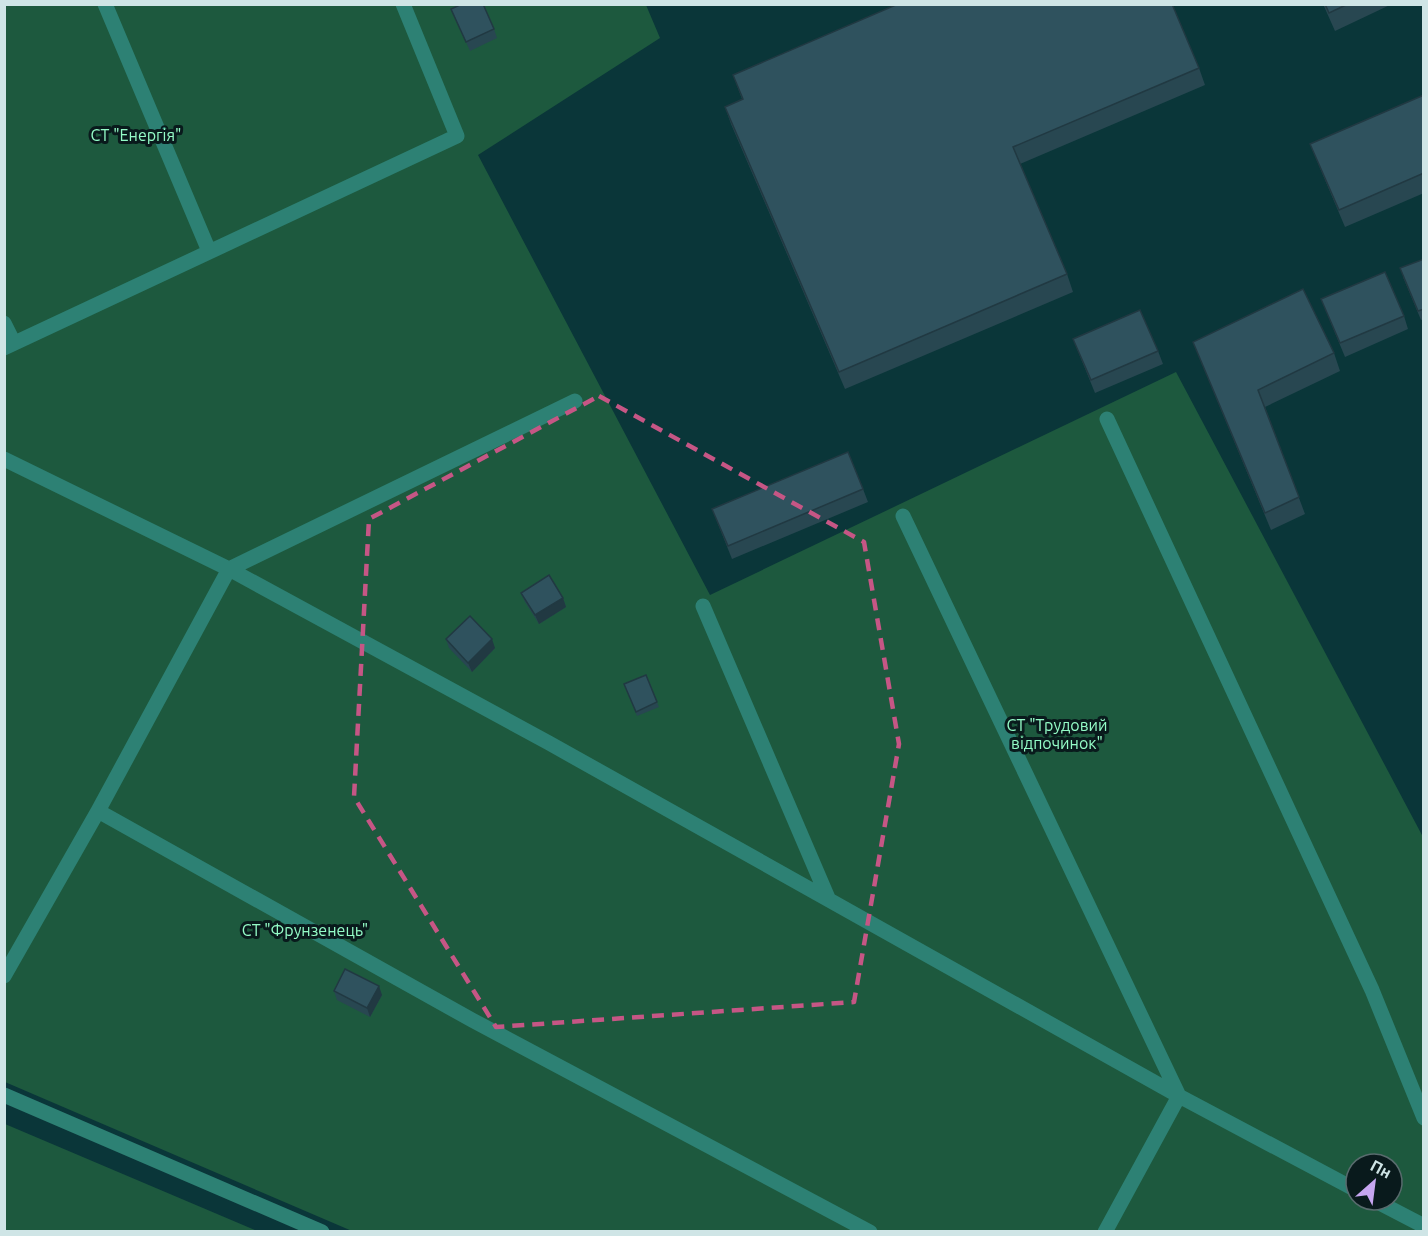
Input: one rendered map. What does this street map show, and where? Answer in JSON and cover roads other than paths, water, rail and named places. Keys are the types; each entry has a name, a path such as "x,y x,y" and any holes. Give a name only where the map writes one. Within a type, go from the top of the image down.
{"street":[{"path":"105,4 209,251"},
{"path":"4,323 9,345 457,136 403,4"},
{"path":"4,976 98,811 229,569 574,400"},
{"path":"1107,419 1372,990 1424,1118"},
{"path":"4,459 229,569 549,743 1179,1096 1344,1184"},
{"path":"903,516 1179,1096"},
{"path":"703,606 828,898"},
{"path":"98,811 472,1020 870,1232"},
{"path":"4,1095 322,1232"},
{"path":"1105,1232 1179,1096"},
{"path":"1397,1212 1424,1226"}],"park label":[{"name":"СТ \"Енергія\"","path":"136,135"},
{"name":"СТ \"Трудовий відпочинок\"","path":"1057,734"},
{"name":"СТ \"Фрунзенець\"","path":"305,930"}]}
